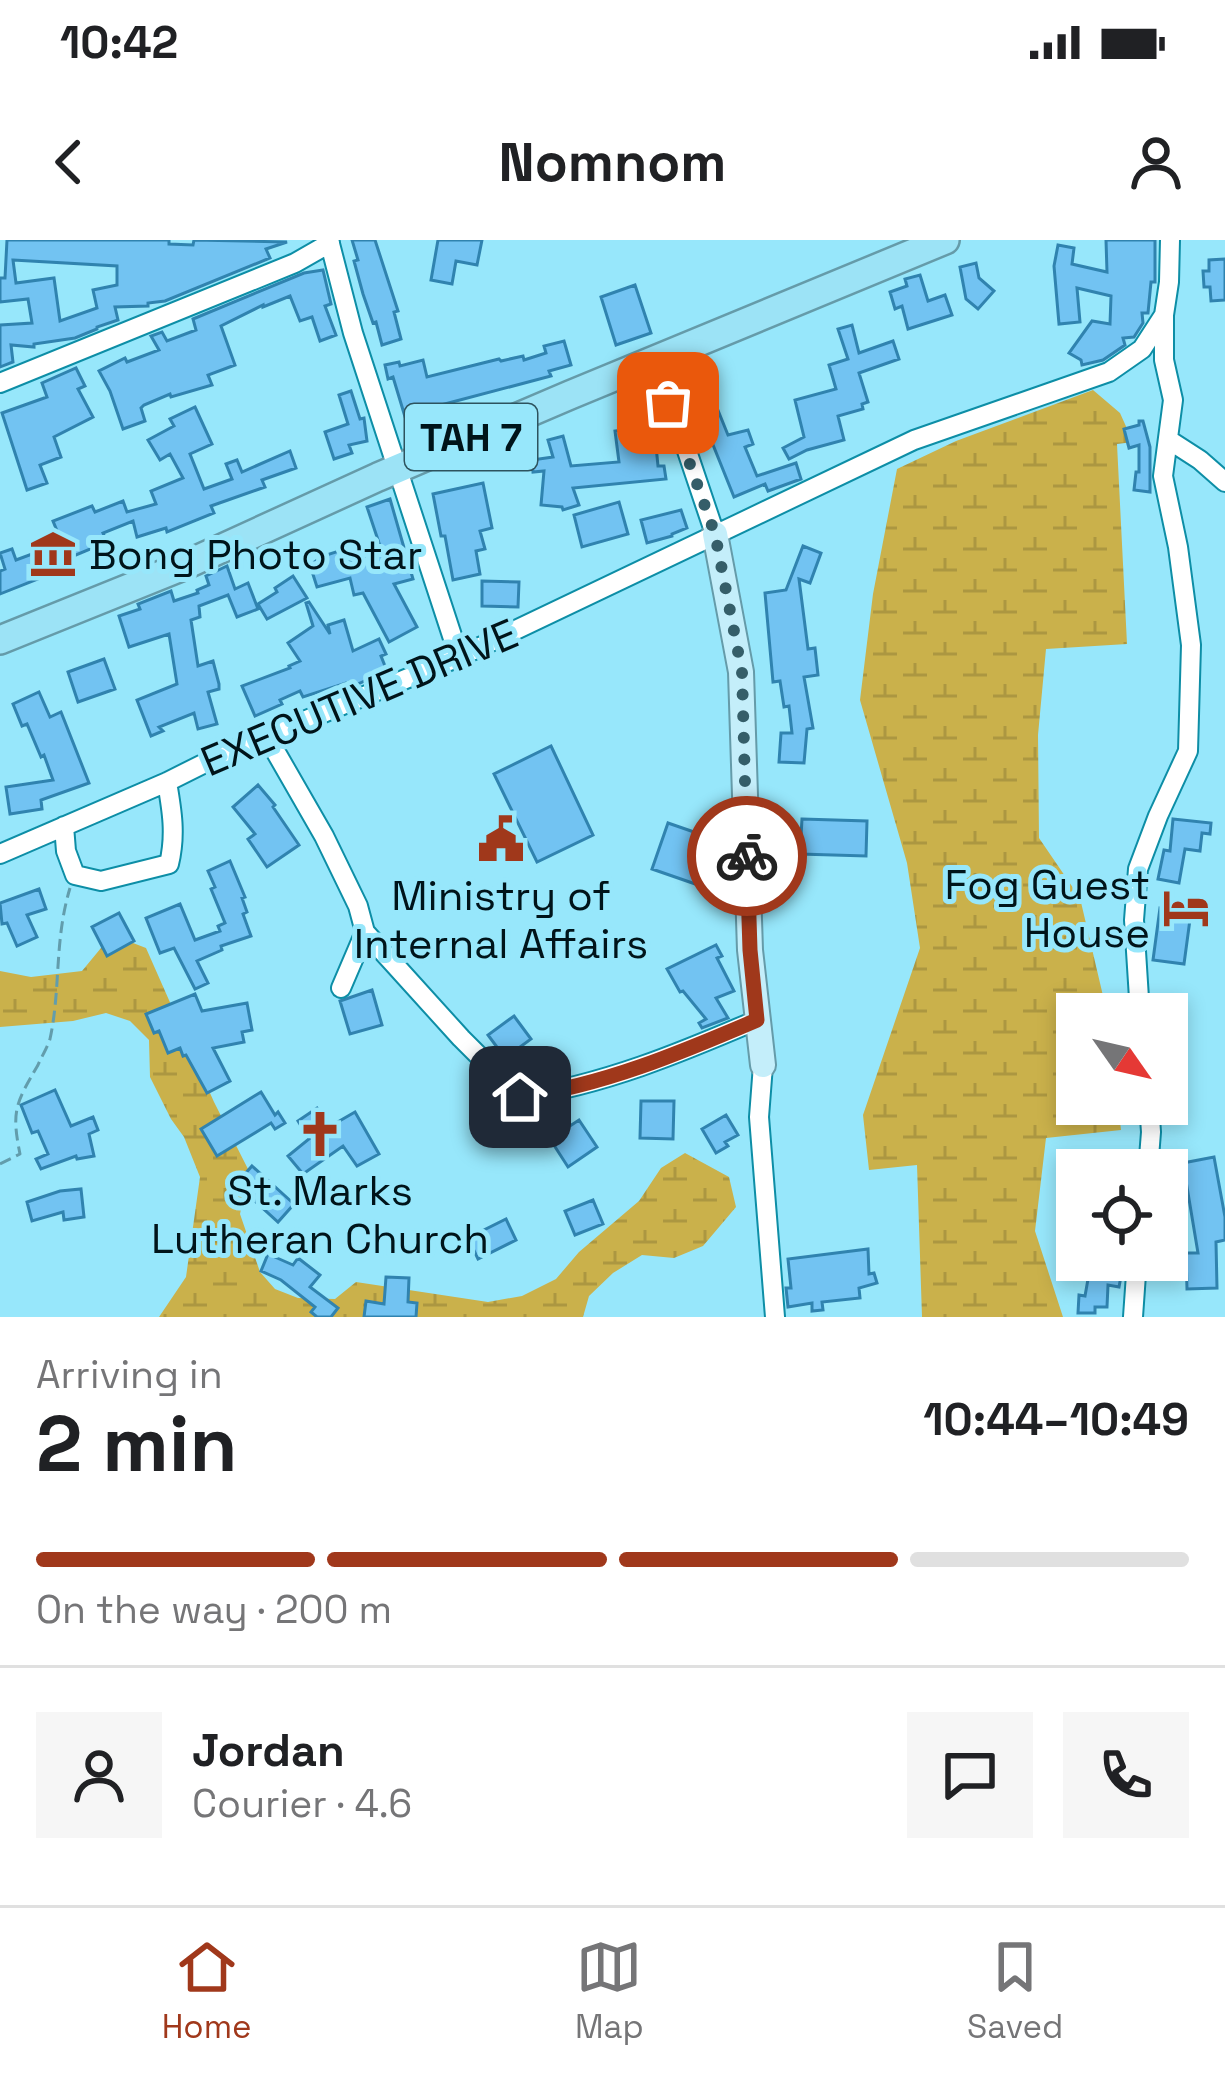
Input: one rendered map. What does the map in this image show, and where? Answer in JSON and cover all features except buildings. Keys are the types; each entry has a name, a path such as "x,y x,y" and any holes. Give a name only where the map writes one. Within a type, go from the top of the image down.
{"highway":[{"name":"TAH 7","path":"0,640 182,567 399,468 945,240"}],"main road":[{"path":"715,534 742,672 750,950 763,1065"}],"street":[{"path":"1139,993 1134,920 1138,869 1188,751 1191,645 1163,476 1173,400 1164,360 1170,240"},
{"path":"0,383 295,263 330,241 352,333 459,657"},
{"name":"EXECUTIVE DRIVE","path":"0,854 266,735 459,657 914,440 1109,373 1142,349 1164,315"},
{"path":"652,363 715,534"},
{"path":"1169,440 1225,482"},
{"path":"266,735 324,836 358,906 365,932 520,1097 661,1061 757,1020"},
{"path":"64,826 75,875 101,881 169,863 174,818 167,782"},
{"path":"341,988 365,932"},
{"path":"763,1065 759,1117 775,1317"},
{"path":"1133,1317 1136,1281"}],"path":[{"path":"0,1164 20,1154 14,1123 19,1096 49,1045 58,938 75,875"}],"green space":[{"path":"1093,390 1120,413 1133,442 1117,444 1127,644 1046,649 1038,735 1039,838 1080,898 1102,993 1056,993 1056,1125 1120,1125 1121,1130 1046,1138 1035,1231 1063,1317 922,1317 917,1165 869,1170 863,1115 920,948 907,863 860,700 873,594 897,469 956,441"},
{"path":"133,943 146,948 249,1171 240,1214 260,1272 275,1289 298,1298 335,1299 356,1282 488,1302 522,1296 556,1279 579,1252 639,1201 661,1168 685,1153 729,1177 736,1207 703,1246 674,1258 642,1255 613,1273 589,1296 583,1317 159,1317 186,1277 200,1177 150,1077 149,1040 130,1021 106,1013 73,1021 0,1027 0,971 31,977 82,971 101,948"}],"way so far":[{"path":"668,403 715,534 742,672 747,856"}],"place":[{"name":"Bong Photo Star","path":"53,554"},
{"name":"Ministry of Internal Affairs","path":"501,839"},
{"name":"Fog Guest House","path":"1186,908"},
{"name":"St. Marks Lutheran Church","path":"320,1134"}],"route":[{"path":"520,1097 661,1061 757,1020 747,856"}]}
